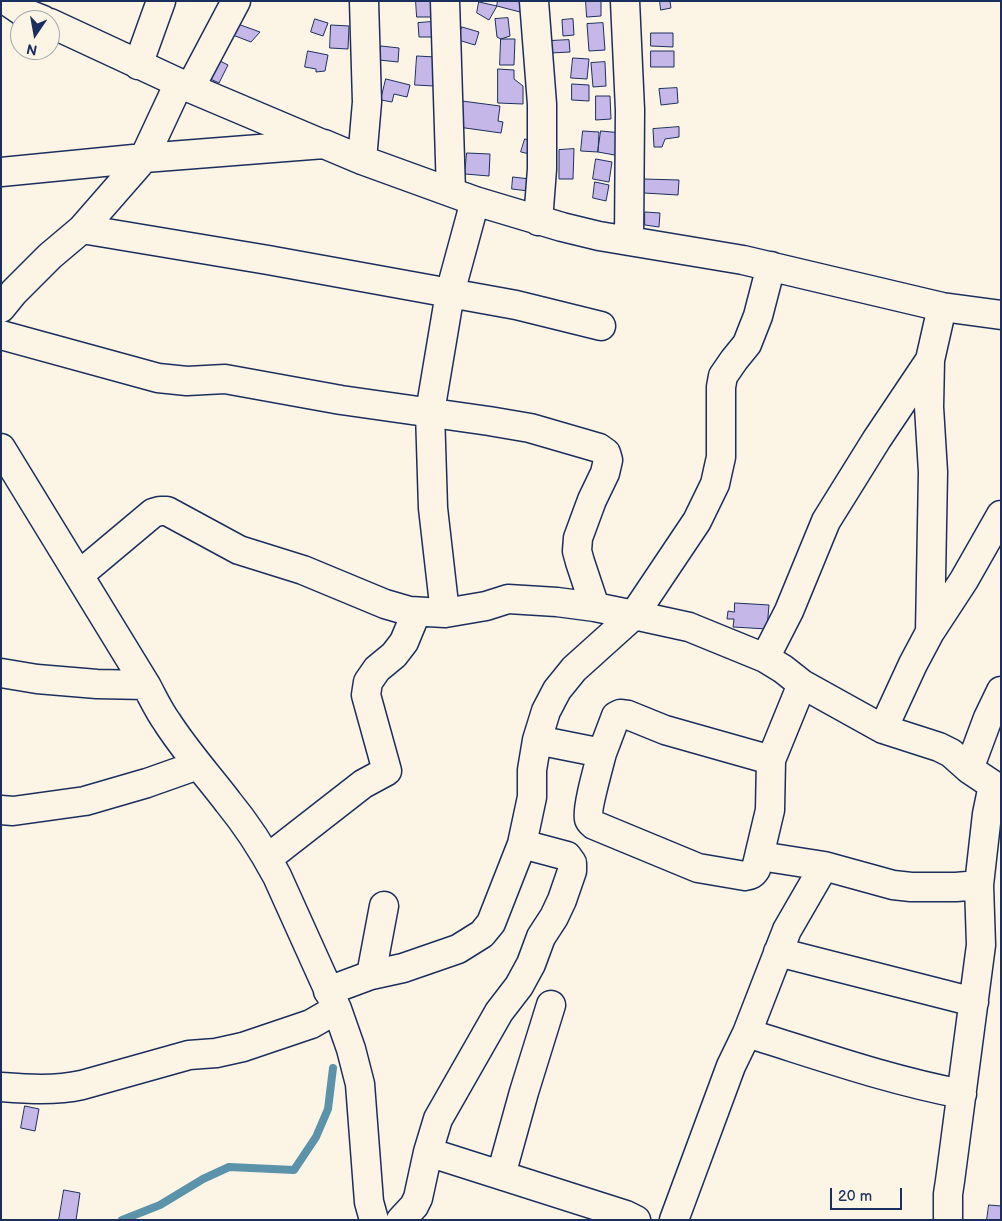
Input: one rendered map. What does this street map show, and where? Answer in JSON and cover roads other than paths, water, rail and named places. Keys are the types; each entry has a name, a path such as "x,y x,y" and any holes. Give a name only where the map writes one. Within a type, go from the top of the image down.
{"street":[{"path":"7,1 20,10"},
{"path":"138,65 161,1"},
{"path":"1,308 14,292 50,256 82,229 144,158 184,85 236,1"},
{"path":"362,160 367,102 364,1"},
{"path":"445,1 463,197 450,293 430,412 433,508 445,613"},
{"path":"534,1 542,104 542,168 538,221"},
{"path":"625,1 630,110 629,241"},
{"path":"60,28 138,65 362,160 463,197 538,221 599,236 771,266 942,307 1001,315"},
{"path":"1,172 144,158 324,144"},
{"path":"82,229 516,305 601,326"},
{"path":"1,1087 66,1089 189,1055 216,1053 243,1047 311,1024 333,1000 370,975 404,968 458,949 482,934 491,923 522,844 532,797 532,770 537,740 546,711 557,690 574,669 634,616 697,521 715,484 721,457 721,387 724,376 747,344 758,316 771,266"},
{"path":"930,632 933,472 929,407 930,360 942,307"},
{"path":"1,335 158,378 187,381 224,379 341,400 530,428 599,448 606,453 608,460 605,473 592,500 578,538 577,551 595,607"},
{"path":"765,658 789,611 826,521 877,439 930,360"},
{"path":"1,448 146,685 166,722 229,803 268,858 278,876 333,1000 351,1048 360,1084 368,1202 374,1220"},
{"path":"80,576 153,513 167,511 238,550 303,570 386,604 416,613 445,613 486,606 508,599 595,607 689,627 765,658 802,684 883,729 939,747 951,753 969,769 997,787 987,814 979,885 981,945 948,1194 948,1220"},
{"path":"883,729 902,686 930,632 964,580 1001,515"},
{"path":"268,858 363,784 388,771 366,695 368,682 377,668 394,655 404,642 416,613"},
{"path":"1,673 96,684 146,685"},
{"path":"771,760 665,730 624,714 616,716 602,753 588,818 594,825 698,868 750,876 756,869 760,856 770,810 771,760 802,684"},
{"path":"969,769 988,718 1001,692"},
{"path":"537,740 602,753"},
{"path":"1,810 13,811 85,801 147,783 198,765"},
{"path":"401,1220 414,1206 418,1198 428,1152 438,1119 499,1012 519,986 531,964 541,937 562,900 572,871 572,863 567,856 522,844"},
{"path":"760,856 824,866 892,885 911,887 979,885"},
{"path":"674,1220 728,1074 747,1033 787,930 824,866"},
{"path":"370,975 384,906"},
{"path":"778,952 974,1002"},
{"path":"501,1175 551,1006"},
{"path":"747,1033 882,1076 962,1094"},
{"path":"428,1152 626,1215 636,1220"}],"waterway":[{"path":"122,1220 160,1205 203,1179 229,1167 294,1170 316,1137 328,1109 333,1068"}]}
